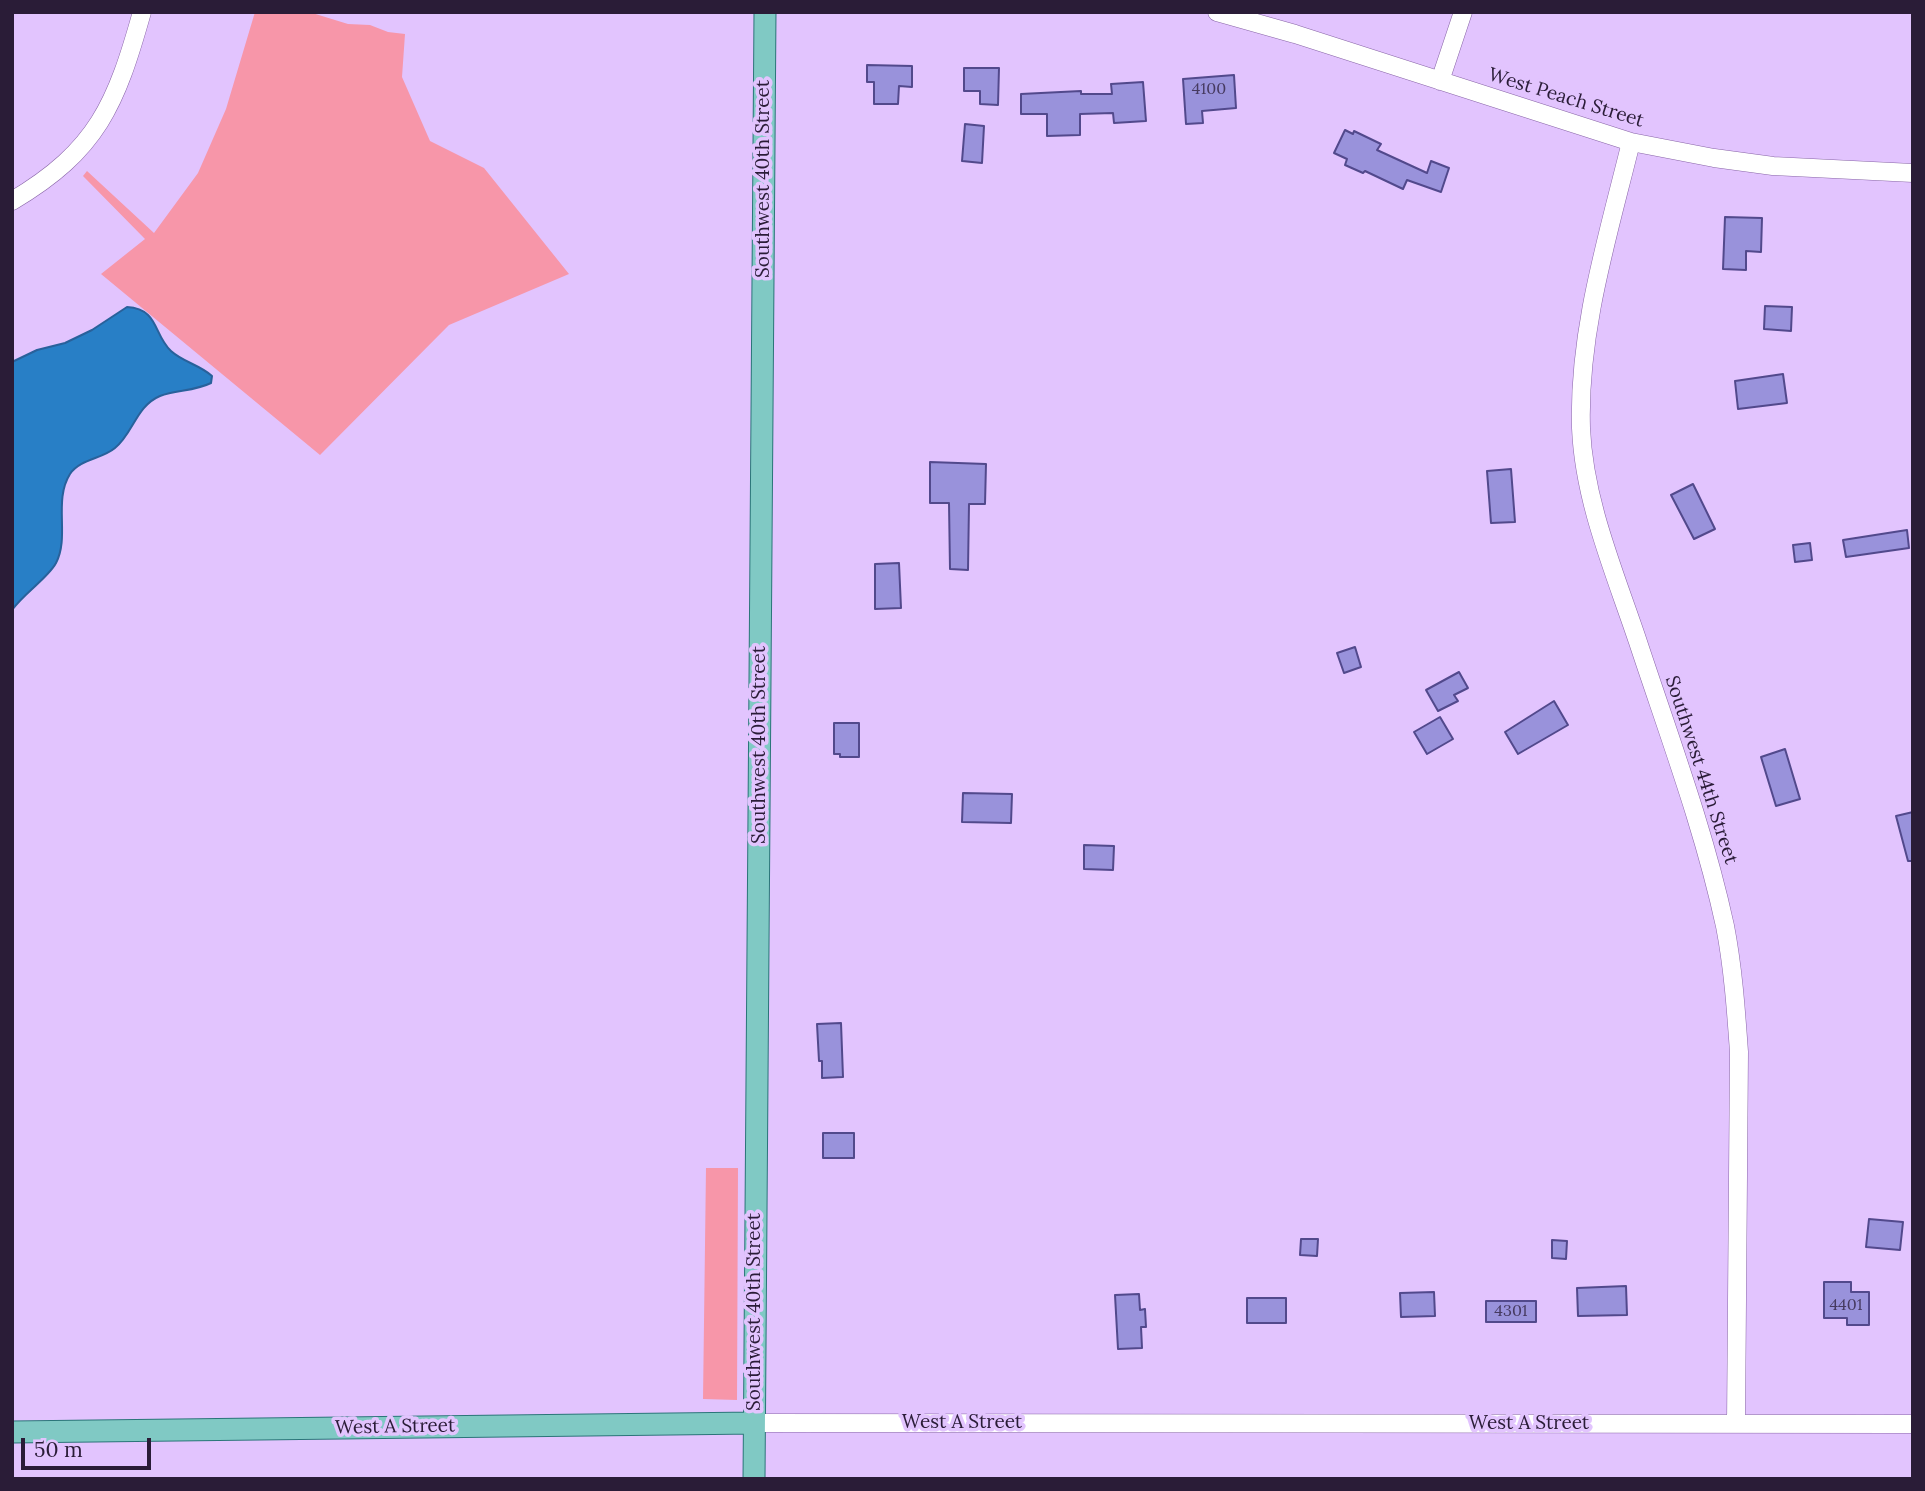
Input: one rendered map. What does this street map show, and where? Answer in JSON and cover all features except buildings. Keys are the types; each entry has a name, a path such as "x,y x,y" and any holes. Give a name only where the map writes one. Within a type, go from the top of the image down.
{"main road":[{"name":"Southwest 40th Street","path":"754,1479 765,12"},
{"name":"West A Street","path":"12,1432 754,1423"}],"street":[{"path":"12,201 38,185 70,158 97,127 110,107 142,12"},
{"name":"West Peach Street","path":"1217,12 1284,30 1631,142 1773,166 1913,173"},
{"path":"1440,81 1463,12"},
{"name":"Southwest 44th Street","path":"1631,142 1588,325 1581,429 1592,504 1712,870 1735,993 1739,1052 1736,1424"},
{"name":"West A Street","path":"754,1423 1913,1424"}],"shaded area":[{"path":"255,12 309,12 348,24 370,25 388,32 405,34 402,77 430,141 484,168 569,274 449,325 320,455 101,274 145,239 83,176 87,171 154,233 198,173 226,109"},
{"path":"706,1168 738,1168 737,1400 703,1399"}],"water":[{"path":"127,307 145,312 171,351 212,376 211,383 166,394 152,401 145,406 115,448 74,469 65,484 62,542 56,563 12,610 12,362 37,350 65,343 92,330"}]}
